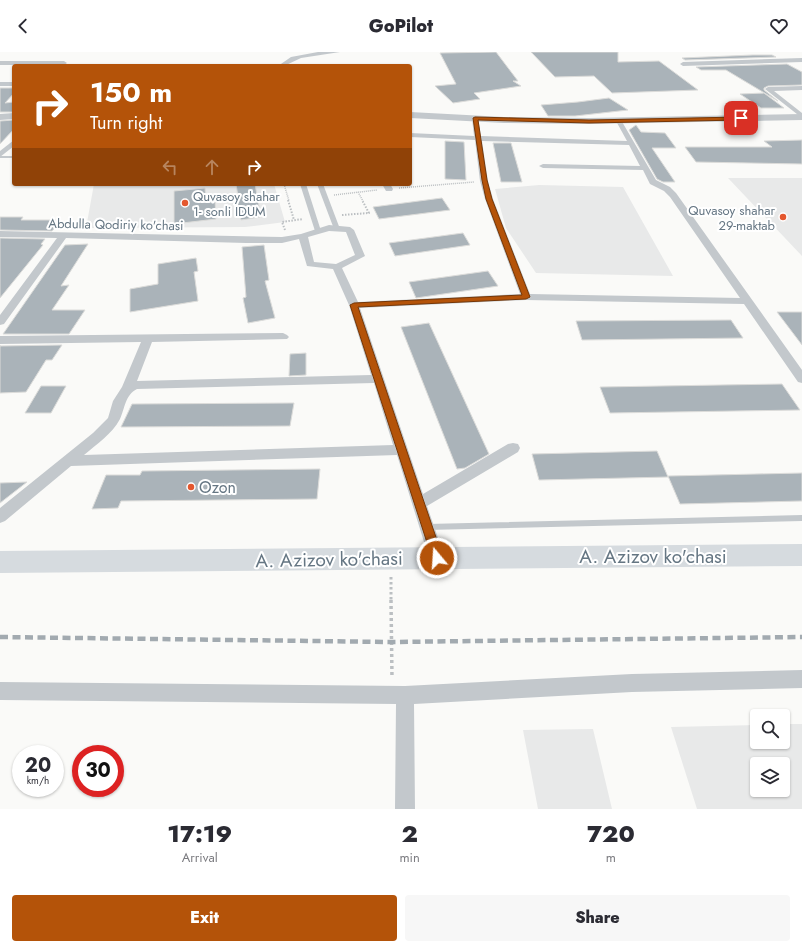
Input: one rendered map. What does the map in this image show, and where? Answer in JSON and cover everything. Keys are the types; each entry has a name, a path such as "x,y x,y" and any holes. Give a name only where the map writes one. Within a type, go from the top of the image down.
{"main road":[{"name":"A. Azizov ko'chasi","path":"0,562 802,555"}],"street":[{"path":"283,64 287,60 298,57 337,52"},
{"path":"683,64 802,60"},
{"path":"0,63 64,63"},
{"path":"0,84 12,84"},
{"path":"802,88 768,89 802,116"},
{"path":"412,115 619,121 802,116"},
{"path":"0,117 12,116"},
{"path":"475,118 484,180 489,199 526,297"},
{"path":"619,121 653,182 667,189 673,195 802,379"},
{"path":"412,135 532,141 632,143"},
{"path":"0,156 12,144"},
{"path":"543,166 644,168"},
{"path":"304,186 318,231"},
{"path":"304,236 310,264 337,267 360,256 350,230 337,229 321,186"},
{"name":"Abdulla Qodiriy ko'chasi","path":"0,234 282,240 304,236 329,228 337,229"},
{"path":"0,322 64,235"},
{"path":"337,267 354,305 437,558"},
{"path":"354,305 526,297 747,301"},
{"path":"0,340 283,337"},
{"path":"0,517 98,436 111,422 124,393 128,388 148,339"},
{"path":"128,388 135,385 379,379"},
{"path":"419,502 513,448"},
{"path":"66,461 402,450"},
{"path":"0,691 398,695 632,683 802,679"},
{"path":"398,695 405,809"}],"lane":[{"path":"0,156 12,157"},
{"path":"427,527 802,518"}],"path":[{"path":"285,186 294,220"},
{"path":"391,559 398,695"}],"shaded area":[{"name":"Quvasoy shahar 29-maktab","path":"728,178 802,178 802,256"},
{"path":"539,185 623,187 673,276 536,273 506,228 495,189"},
{"name":"Quvasoy shahar 1- sonli IDUM","path":"94,186 275,186 285,222 245,227 86,228"},
{"path":"790,724 802,724 802,809 697,809 671,727 750,725 750,749 790,749"},
{"path":"593,729 612,809 538,809 523,730"}],"building":[{"path":"496,52 518,81 513,81 521,86 474,93 480,99 453,103 435,86 456,84 440,53"},
{"path":"531,52 618,52 618,62 659,61 698,90 612,93 594,76 555,77"},
{"path":"772,55 776,57 685,60 682,58"},
{"path":"787,64 802,72 802,85 768,86 764,88 764,90 778,101 726,70 701,70 696,67"},
{"path":"0,88 12,88 12,95 5,103 12,102 12,112 0,112"},
{"path":"764,93 784,108 761,108 740,94"},
{"path":"609,98 628,110 575,116 548,116 541,105 578,102"},
{"path":"12,120 12,131 0,144 0,121"},
{"path":"636,125 641,132 665,133 676,148 652,148 675,182 663,182 657,179 629,130"},
{"path":"802,140 802,164 696,162 685,147 772,147 764,141"},
{"path":"445,141 464,142 466,180 445,179"},
{"path":"493,143 511,143 522,182 501,182"},
{"path":"236,186 255,186 261,217 241,220 236,197 238,197"},
{"path":"205,188 206,201 215,200 216,219 174,224 174,191"},
{"path":"442,198 450,210 379,219 373,207"},
{"path":"0,217 23,217 21,220 61,220 52,231 0,230"},
{"path":"463,233 470,245 395,256 389,243"},
{"path":"0,238 45,239 41,244 43,245 0,298"},
{"path":"88,244 61,286 69,285 52,310 85,310 69,334 3,334 65,245"},
{"path":"264,245 269,280 265,281 275,318 248,323 243,298 246,297 242,247"},
{"path":"196,258 198,271 194,272 198,301 130,312 130,289 158,284 158,264"},
{"path":"488,271 498,286 416,298 409,282"},
{"path":"777,312 802,312 802,345"},
{"path":"731,320 743,338 582,340 576,321"},
{"path":"429,323 489,454 465,468 457,469 401,327"},
{"path":"62,345 52,360 46,360 26,392 0,393 0,346"},
{"path":"306,353 306,375 289,376 290,354"},
{"path":"782,384 800,410 610,413 600,387"},
{"path":"41,386 66,386 51,413 25,413"},
{"path":"294,403 290,426 121,427 132,404"},
{"path":"657,451 668,477 539,480 532,454"},
{"path":"320,469 317,499 121,501 118,508 92,509 106,475 140,475 142,471"},
{"path":"802,473 802,501 680,504 668,476"},
{"path":"27,482 0,503 0,483"}],"railway":[{"path":"0,637 391,642 802,637"}],"place":[{"name":"Quvasoy shahar 1- sonli IDUM","path":"185,203"},
{"name":"Quvasoy shahar 29-maktab","path":"783,217"},
{"name":"Ozon","path":"191,487"}],"route":[{"path":"437,558 354,305 526,297 489,199 484,180 475,118 504,120 589,121 741,118"}]}
